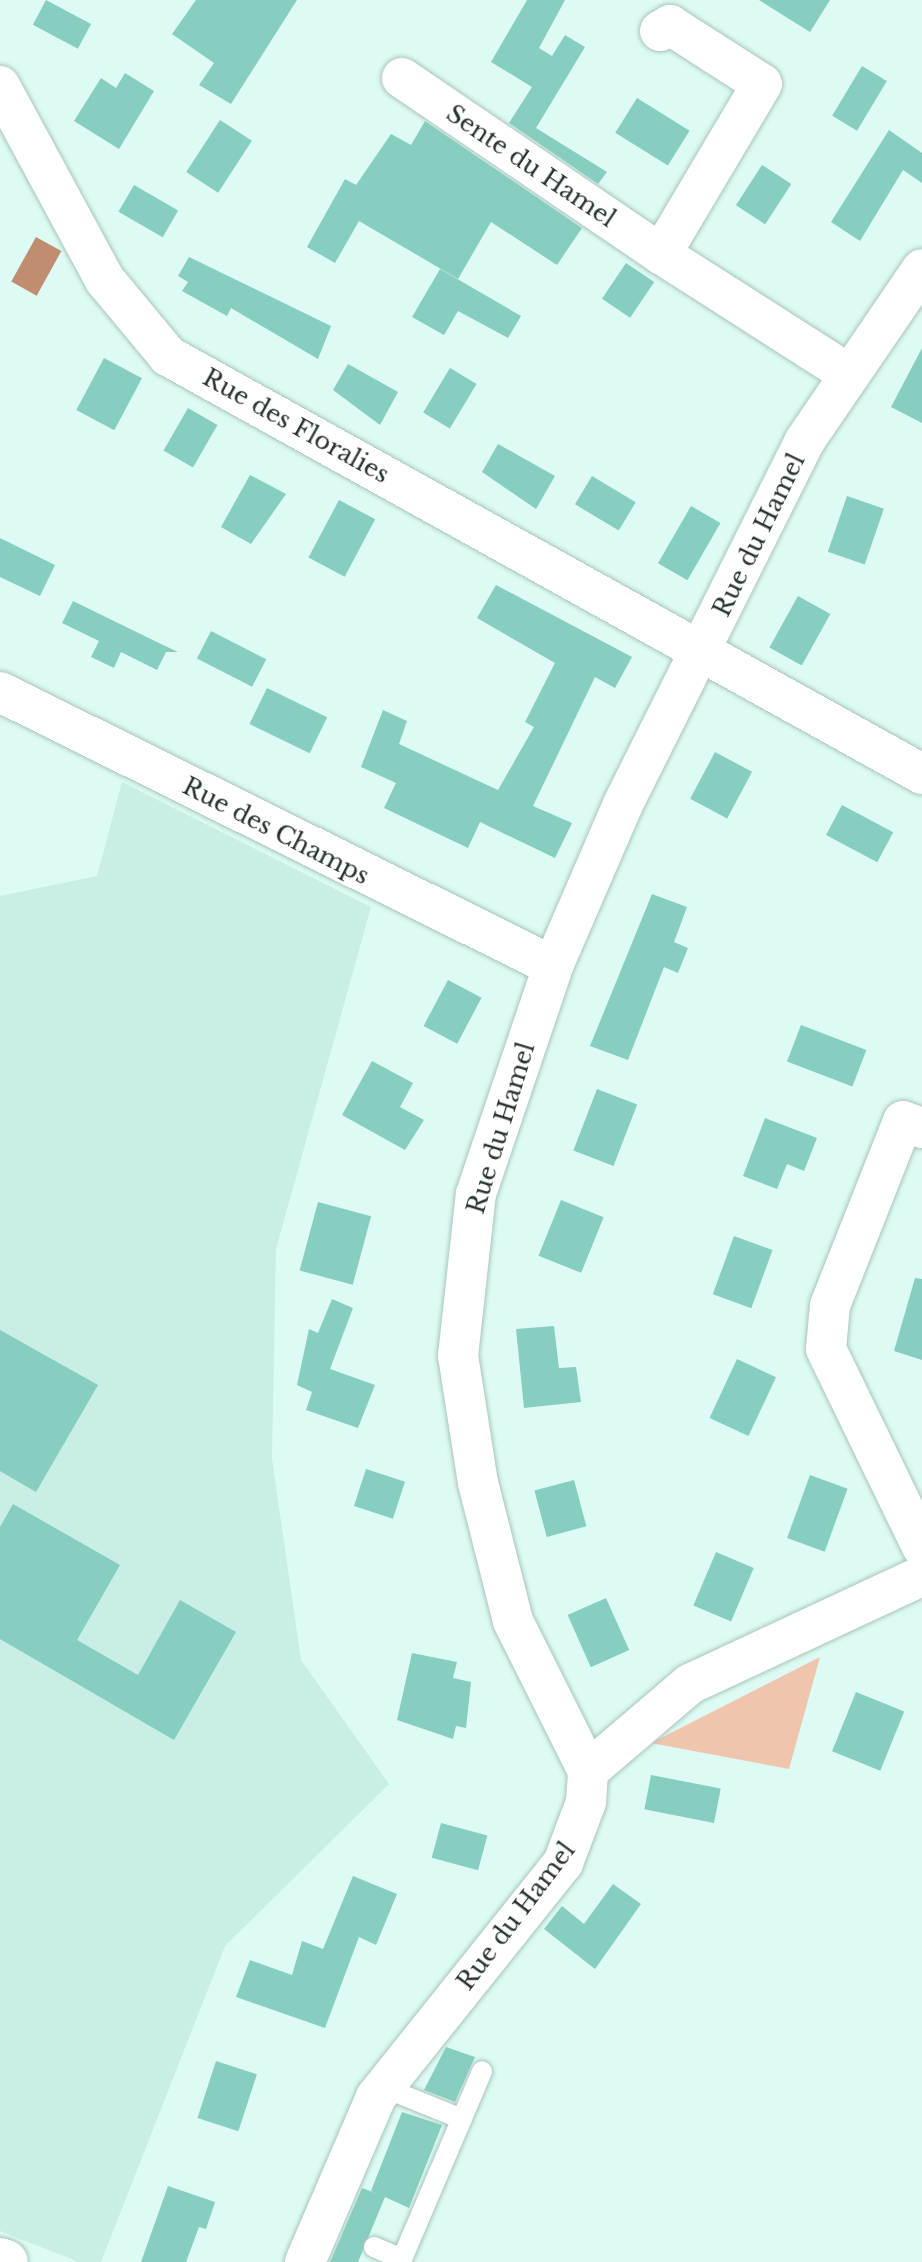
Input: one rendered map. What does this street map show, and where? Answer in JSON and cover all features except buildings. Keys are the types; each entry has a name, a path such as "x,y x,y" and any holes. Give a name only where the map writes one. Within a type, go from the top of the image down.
{"street":[{"path":"660,31 670,25 762,84 661,254"},
{"name":"Sente du Hamel","path":"402,78 661,254 850,375"},
{"name":"Rue des Floralies","path":"0,86 11,137 105,280 168,356 705,649 922,774"},
{"name":"Rue du Hamel","path":"305,2262 383,2087 563,1863 580,1823 588,1771 513,1621 494,1563 458,1356 476,1194 553,966 623,804 705,649 782,483 922,269"},
{"name":"Rue des Champs","path":"0,692 553,966"},
{"path":"922,1128 903,1121 830,1305 826,1349 922,1547"},
{"path":"588,1771 690,1684 922,1576"},
{"path":"0,2260 6,2262"}],"lane":[{"path":"374,2247 402,2259 482,2071"},
{"path":"383,2087 462,2119"}],"shaded area":[{"path":"36,237 61,251 37,296 11,282"},
{"path":"122,782 371,907 276,1249 272,1459 301,1660 389,1784 225,1946 101,2262 79,2262 0,2231 0,896 97,876"},
{"path":"820,1657 789,1769 651,1743"}]}
